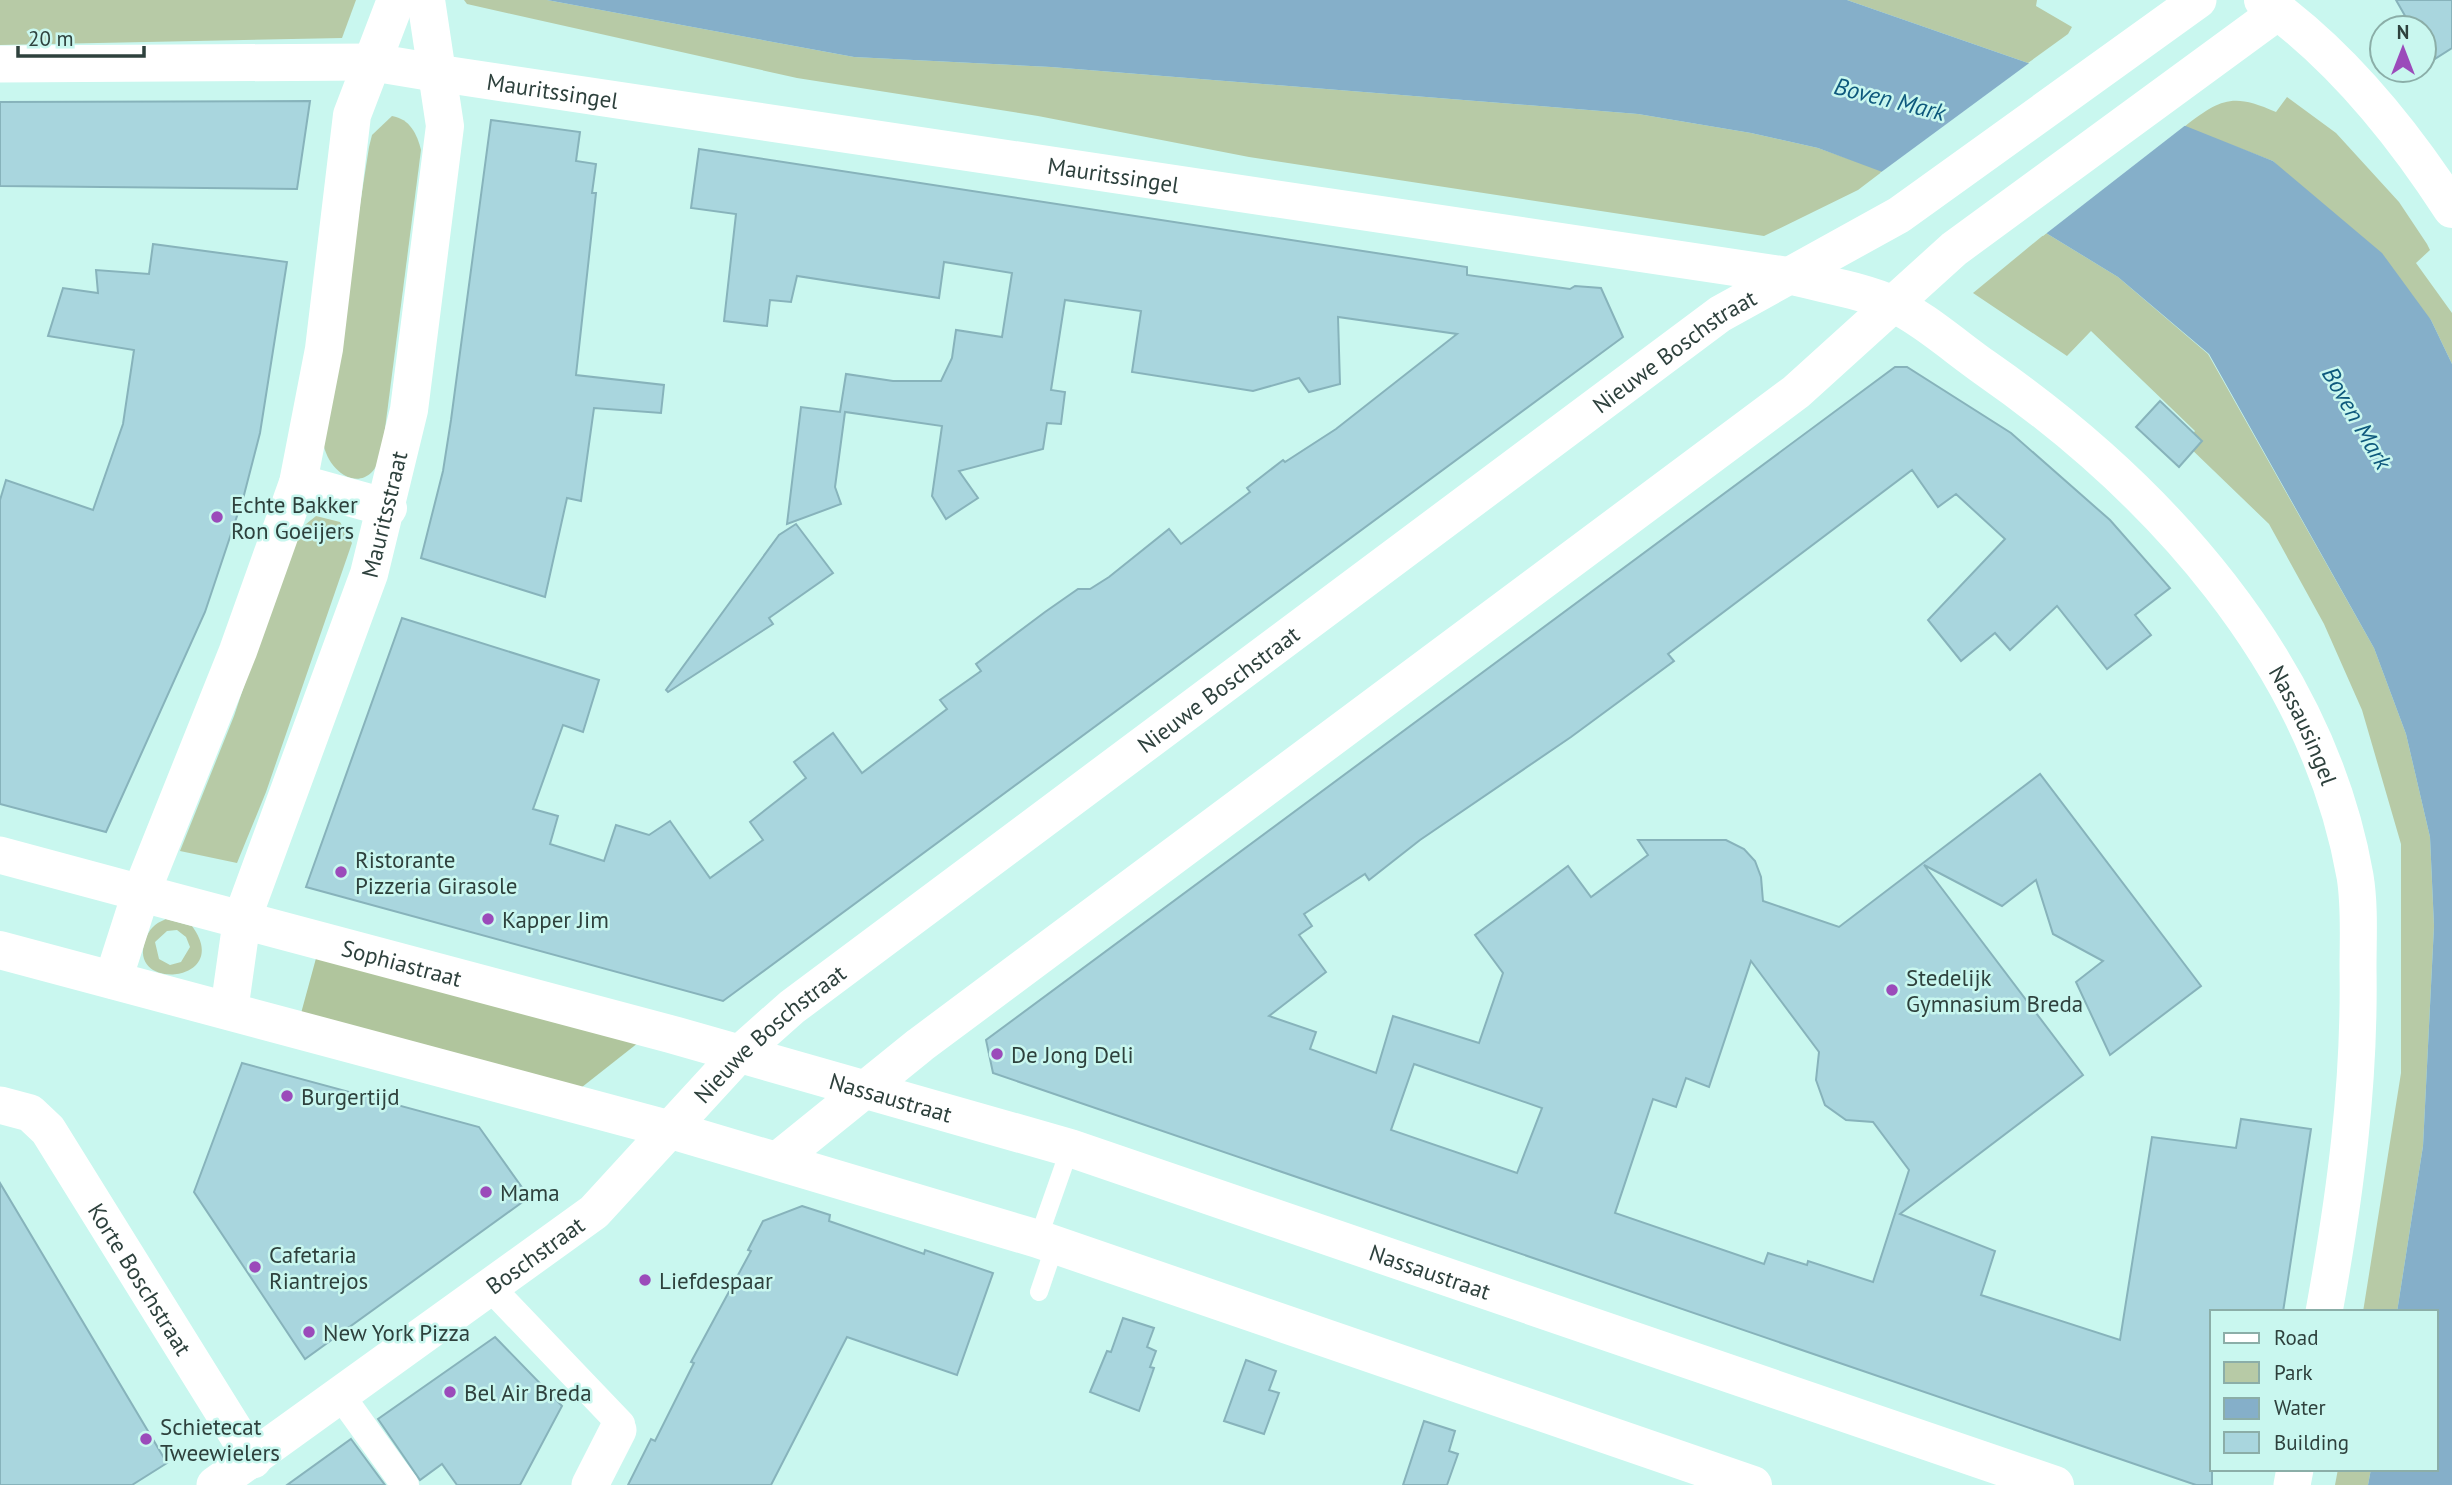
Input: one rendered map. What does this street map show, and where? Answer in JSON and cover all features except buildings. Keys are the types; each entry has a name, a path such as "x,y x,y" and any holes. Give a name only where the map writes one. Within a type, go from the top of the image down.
{"street":[{"path":"113,980 141,893 238,651 298,483 324,349 352,115 396,0"},
{"name":"Mauritsstraat","path":"229,1011 242,919 268,842 369,574 388,508 409,410 445,126 426,0"},
{"name":"Nieuwe Boschstraat","path":"668,1129 739,1054 792,1007 1720,314 1899,215 2106,64 2199,0"},
{"path":"779,1159 920,1045 1796,392 1954,248 2163,95 2280,4 2333,56 2433,179 2452,209"},
{"path":"0,64 371,62 437,73"},
{"name":"Mauritssingel","path":"437,73 1791,276"},
{"path":"1791,276 1893,304"},
{"name":"Nassausingel","path":"1893,304 2066,427 2166,521 2235,606 2315,746 2349,847 2356,881 2358,942 2357,1073 2353,1129 2346,1193 2324,1310"},
{"path":"298,483 388,508"},
{"name":"Sophiastraat","path":"0,855 802,1072"},
{"path":"0,950 779,1159 1047,1242 1753,1485"},
{"name":"Nassaustraat","path":"802,1072 1070,1148 1982,1467 2055,1485"},
{"name":"Korte Boschstraat","path":"9,1106 40,1119 48,1130 253,1460"},
{"name":"Boschstraat","path":"215,1485 594,1212 668,1129"},
{"path":"491,1288 620,1427 590,1485"},
{"path":"341,1396 405,1485"}],"lane":[{"path":"1039,1293 1047,1242 1070,1148"}],"green space":[{"path":"0,0 356,0 342,38 0,45"},
{"path":"464,0 547,0 854,57 1051,67 1638,114 1751,133 1818,148 1883,171 1858,190 1764,236 1249,157 1038,116 797,78 467,4"},
{"path":"1847,0 2037,0 2036,6 2072,27 2068,34 2028,63"},
{"path":"2287,97 2336,133 2399,202 2427,244 2430,250 2416,263 2452,313 2452,364 2431,320 2273,161 2184,127 2218,104 2249,102 2276,112"},
{"path":"392,116 404,120 412,128 421,150 382,452 369,475 360,479 350,478 333,465 323,442 369,147 372,135"},
{"path":"2046,233 2118,277 2208,354 2374,648 2406,734 2430,837 2434,926 2423,1146 2397,1310 2363,1310 2401,1073 2401,844 2362,710 2324,624 2269,524 2185,443 2195,431 2091,331 2067,356 1973,293"},
{"path":"316,516 340,522 352,543 266,792 237,863 180,851 234,716 295,533"},
{"path":"166,919 192,926 201,945 200,960 191,969 178,974 163,974 151,968 144,957 148,933","holes":["177,930 186,937 190,947 181,962 170,965 159,959 155,942 167,931"]},
{"path":"318,951 643,1039 577,1091 300,1017"},
{"path":"2338,1471 2371,1471 2368,1485 2335,1485"}],"water":[{"name":"Boven Mark","path":"547,0 1847,0 2028,63 2273,161 2382,253 2431,320 2452,364 2452,1485 2368,1485 2371,1471 2438,1471 2438,1310 2397,1310 2423,1146 2434,926 2430,837 2406,734 2374,648 2209,354 2118,277 2046,233 1818,148 1751,133 1638,114 1051,67 854,57"}],"pier":[{"path":"2032,61 2187,124 2043,236 1880,173"}],"place":[{"name":"Echte Bakker Ron Goeijers","path":"217,517"},
{"name":"Ristorante Pizzeria Girasole","path":"341,872"},
{"name":"Kapper Jim","path":"488,919"},
{"name":"Stedelijk Gymnasium Breda","path":"1892,990"},
{"name":"De Jong Deli","path":"997,1054"},
{"name":"Burgertijd","path":"287,1096"},
{"name":"Mama","path":"486,1192"},
{"name":"Cafetaria Riantrejos","path":"255,1267"},
{"name":"Liefdespaar","path":"645,1280"},
{"name":"New York Pizza","path":"309,1332"},
{"name":"Bel Air Breda","path":"450,1392"},
{"name":"Schietecat Tweewielers","path":"146,1439"}]}
